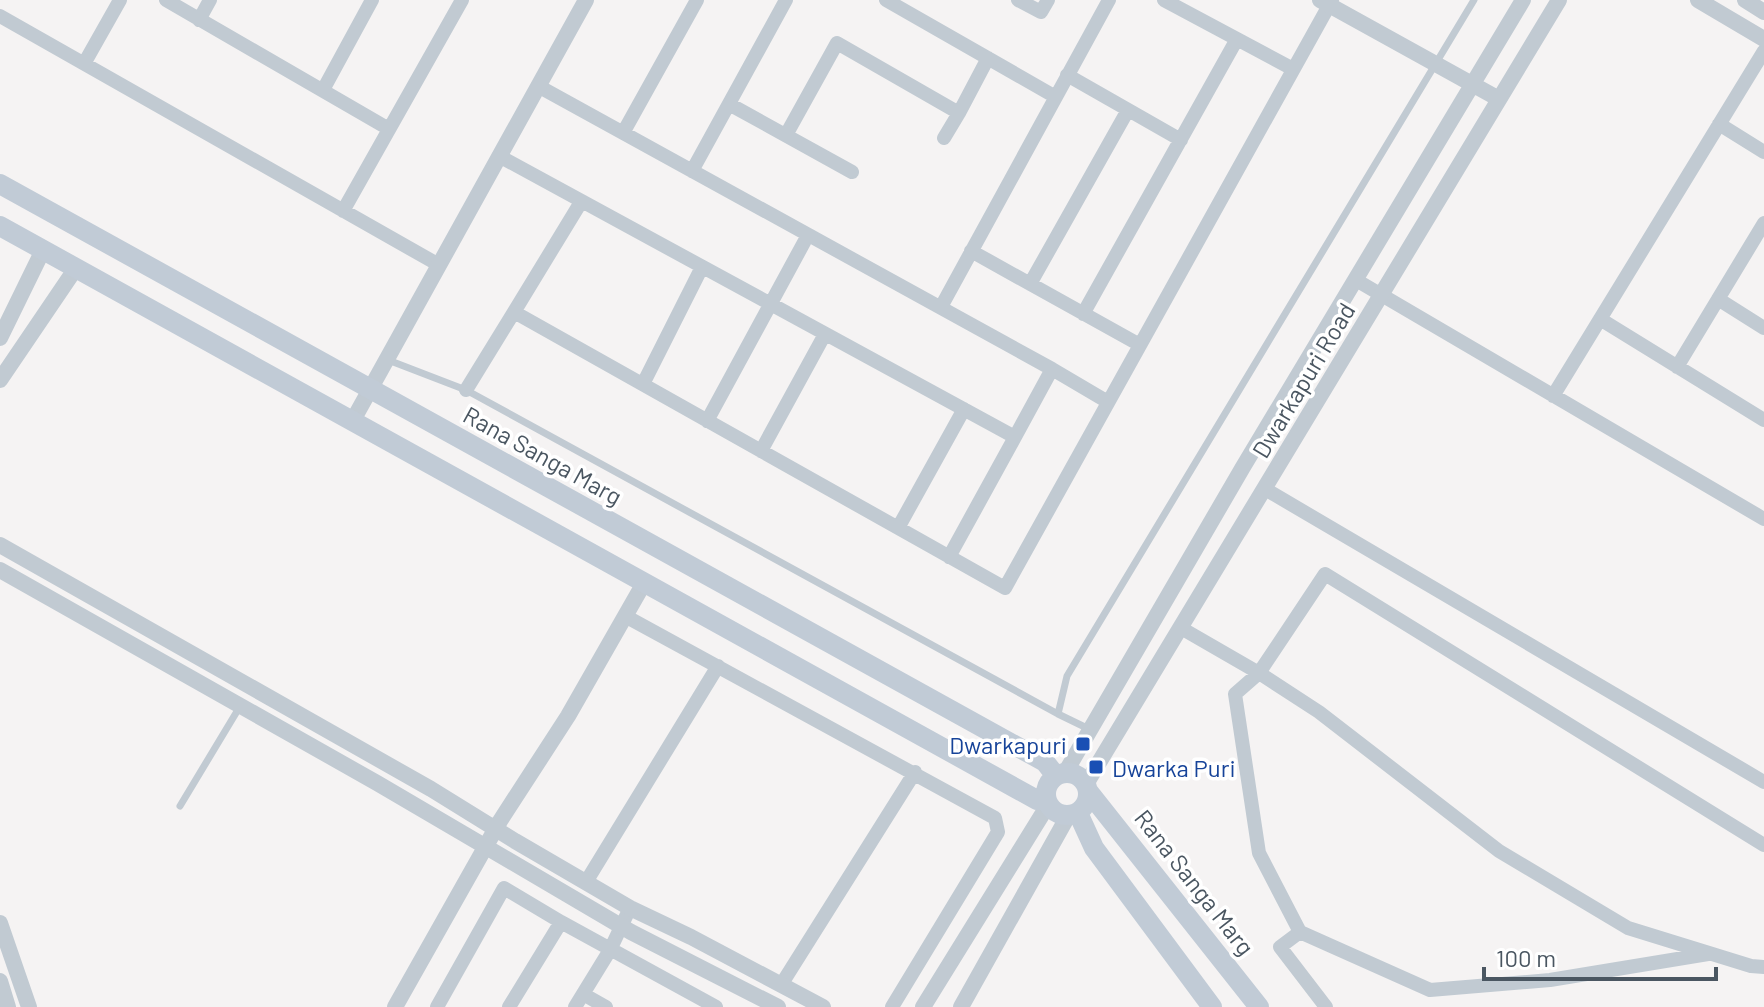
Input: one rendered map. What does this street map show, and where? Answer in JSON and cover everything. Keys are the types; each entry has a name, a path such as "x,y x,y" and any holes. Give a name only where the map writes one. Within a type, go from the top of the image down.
{"main road":[{"name":"Rana Sanga Marg","path":"0,184 1045,762 1061,774"},
{"path":"0,226 1037,800 1047,801"},
{"path":"1061,774 1077,775 1087,787 1086,804 1073,815 1056,813 1047,801 1048,785 1061,774"},
{"name":"Rana Sanga Marg","path":"1087,787 1259,1007"},
{"path":"1073,815 1212,1007"}],"street":[{"path":"85,62 120,0"},
{"path":"166,0 389,129"},
{"path":"199,20 210,0"},
{"path":"323,90 372,0"},
{"path":"343,211 462,0"},
{"path":"352,422 586,0"},
{"path":"623,133 697,0"},
{"path":"692,171 786,0"},
{"path":"886,0 1054,96"},
{"path":"1018,0 1041,12 1048,0"},
{"path":"941,307 1109,0"},
{"path":"1164,0 1293,69"},
{"name":"Dwarkapuri Road","path":"1061,774 1091,730 1523,0"},
{"name":"Dwarkapuri Road","path":"1087,787 1559,0"},
{"path":"1698,0 1764,39"},
{"path":"1745,0 1764,12"},
{"path":"514,312 1005,588 1293,69 1327,2 1499,99"},
{"path":"0,16 439,265"},
{"path":"1083,314 1237,39"},
{"path":"786,135 837,43 959,113"},
{"path":"1553,396 1764,51"},
{"path":"944,138 988,58"},
{"path":"1067,75 1181,140"},
{"path":"538,86 1108,402"},
{"path":"729,104 852,172"},
{"path":"1030,284 1128,110"},
{"path":"1719,124 1764,152"},
{"path":"499,156 1015,437"},
{"path":"466,390 581,202"},
{"path":"1677,367 1764,223"},
{"path":"707,421 808,235"},
{"path":"0,338 43,250"},
{"path":"971,251 1140,345"},
{"path":"643,384 702,267"},
{"path":"0,380 76,268"},
{"path":"1356,280 1764,519"},
{"path":"1718,299 1764,328"},
{"path":"1600,319 1764,420"},
{"path":"761,451 825,334"},
{"path":"949,557 1052,369"},
{"path":"898,528 964,409"},
{"path":"1265,489 1764,782"},
{"path":"0,545 277,700 630,908 823,1007"},
{"path":"0,570 621,925 778,1007"},
{"path":"1711,954 1550,980 1430,990 1300,932 1259,853 1235,694 1259,673 1325,574 1764,845"},
{"path":"395,1007 495,829 568,716 644,583"},
{"path":"625,616 990,813 999,825 998,832 892,1007"},
{"path":"1181,628 1319,712 1499,851 1628,928 1751,966 1764,967"},
{"path":"586,882 718,666"},
{"path":"781,985 915,772"},
{"path":"923,1007 1047,801"},
{"path":"961,1007 1073,815"},
{"path":"437,1007 504,888 716,1007"},
{"path":"606,1007 579,1000 610,950 630,908"},
{"path":"509,1007 561,922"},
{"path":"0,923 29,1007"},
{"path":"1300,932 1280,947 1326,1007"},
{"path":"0,981 8,1007"}],"lane":[{"path":"1058,714 1067,676 1075,662 1474,0"},
{"path":"387,359 466,390 1091,730"},
{"path":"180,806 241,706"}],"place":[{"name":"Dwarkapuri","path":"1083,744"},
{"name":"Dwarka Puri","path":"1096,767"}]}
